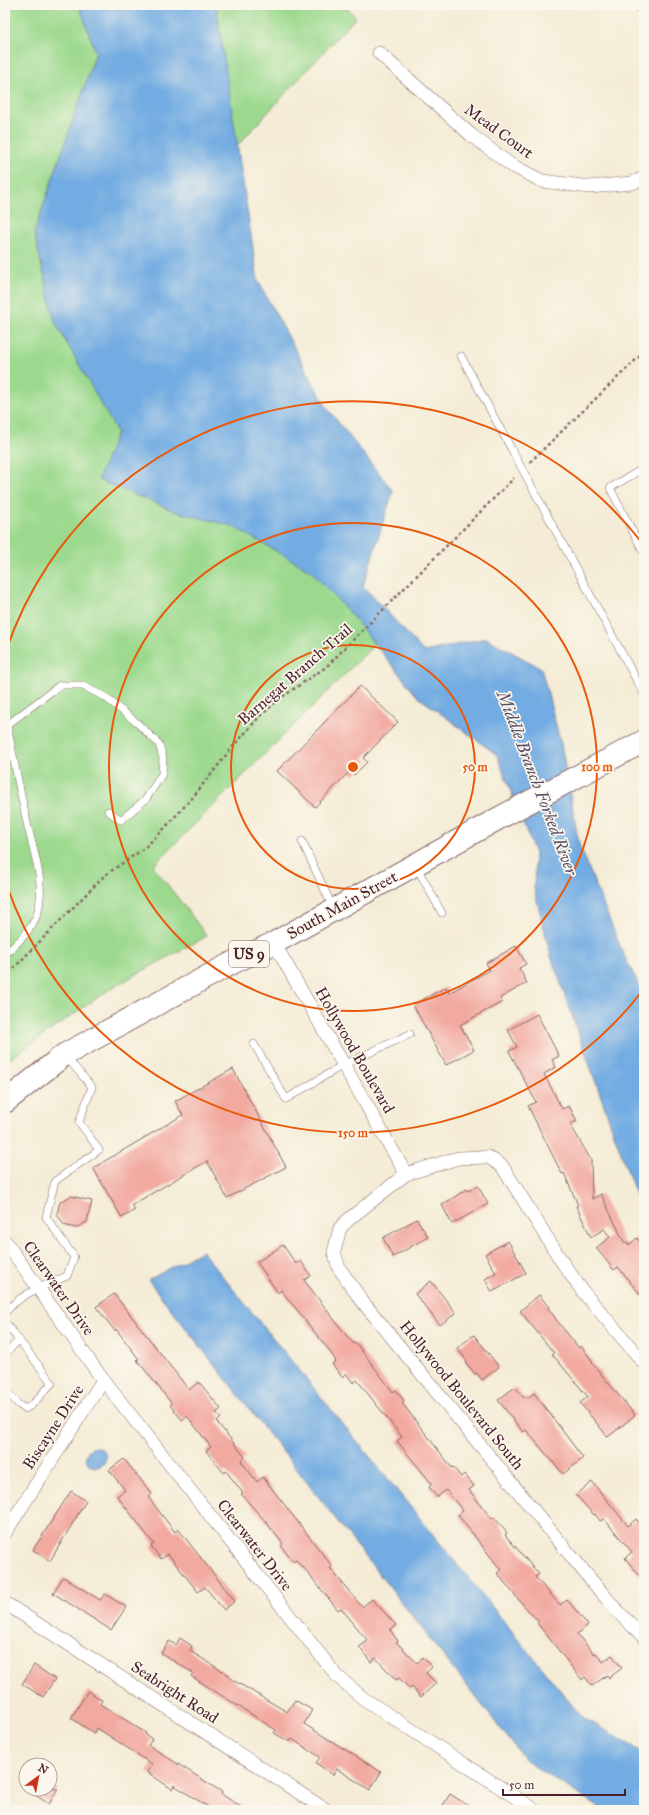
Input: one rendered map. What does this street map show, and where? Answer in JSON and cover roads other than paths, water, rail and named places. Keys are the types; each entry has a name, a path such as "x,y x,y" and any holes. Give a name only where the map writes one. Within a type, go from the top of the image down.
{"highway":[{"name":"South Main Street","path":"5,1102 64,1055 234,962 274,943 501,817 644,742"}],"street":[{"path":"640,5 644,8"},
{"name":"Mead Court","path":"379,53 471,135 511,165 542,181 590,187 632,183 644,178"},
{"name":"Hollywood Boulevard","path":"274,943 406,1174"},
{"path":"406,1174 458,1158 488,1157 502,1166 564,1265 584,1293 644,1363"},
{"name":"Hollywood Boulevard South","path":"406,1174 349,1219 340,1228 334,1252 338,1268 362,1301 576,1562 618,1612 644,1637"},
{"name":"Clearwater Drive","path":"5,1241 40,1288 103,1380 337,1676 364,1700 535,1810"},
{"name":"Biscayne Drive","path":"5,1533 103,1380"},
{"name":"Seabright Road","path":"5,1603 326,1810"}],"lane":[{"path":"461,356 644,694"},
{"path":"644,468 610,488 644,553"},
{"path":"5,955 26,933 36,917 40,901 40,878 7,725 60,686 81,685 105,697 136,722 159,744 163,758 162,774 146,799 121,820 108,810"},
{"path":"302,841 334,910"},
{"path":"416,865 442,913"},
{"path":"254,1044 286,1099 343,1065 410,1034"},
{"path":"5,1312 18,1299 67,1276 74,1257 46,1217 55,1181 99,1150 79,1122 92,1087 64,1055"},
{"path":"5,1322 52,1383 32,1405 25,1409 18,1404 5,1389"},
{"path":"5,1354 19,1340"}],"water":[{"name":"Middle Branch Forked River","path":"79,5 216,5 258,281 327,408 393,491 363,586 424,652 486,638 541,668 561,744 579,844 622,951 644,995 644,1218 551,956 534,889 535,854 497,755 417,696 348,611 310,570 232,526 177,512 98,480 117,432 55,322 34,233 96,53"},
{"path":"202,1251 581,1716 644,1753 644,1810 603,1810 526,1761 148,1280"},
{"path":"96,1447 103,1450 106,1457 103,1464 96,1467 89,1464 86,1457 89,1450"}]}
